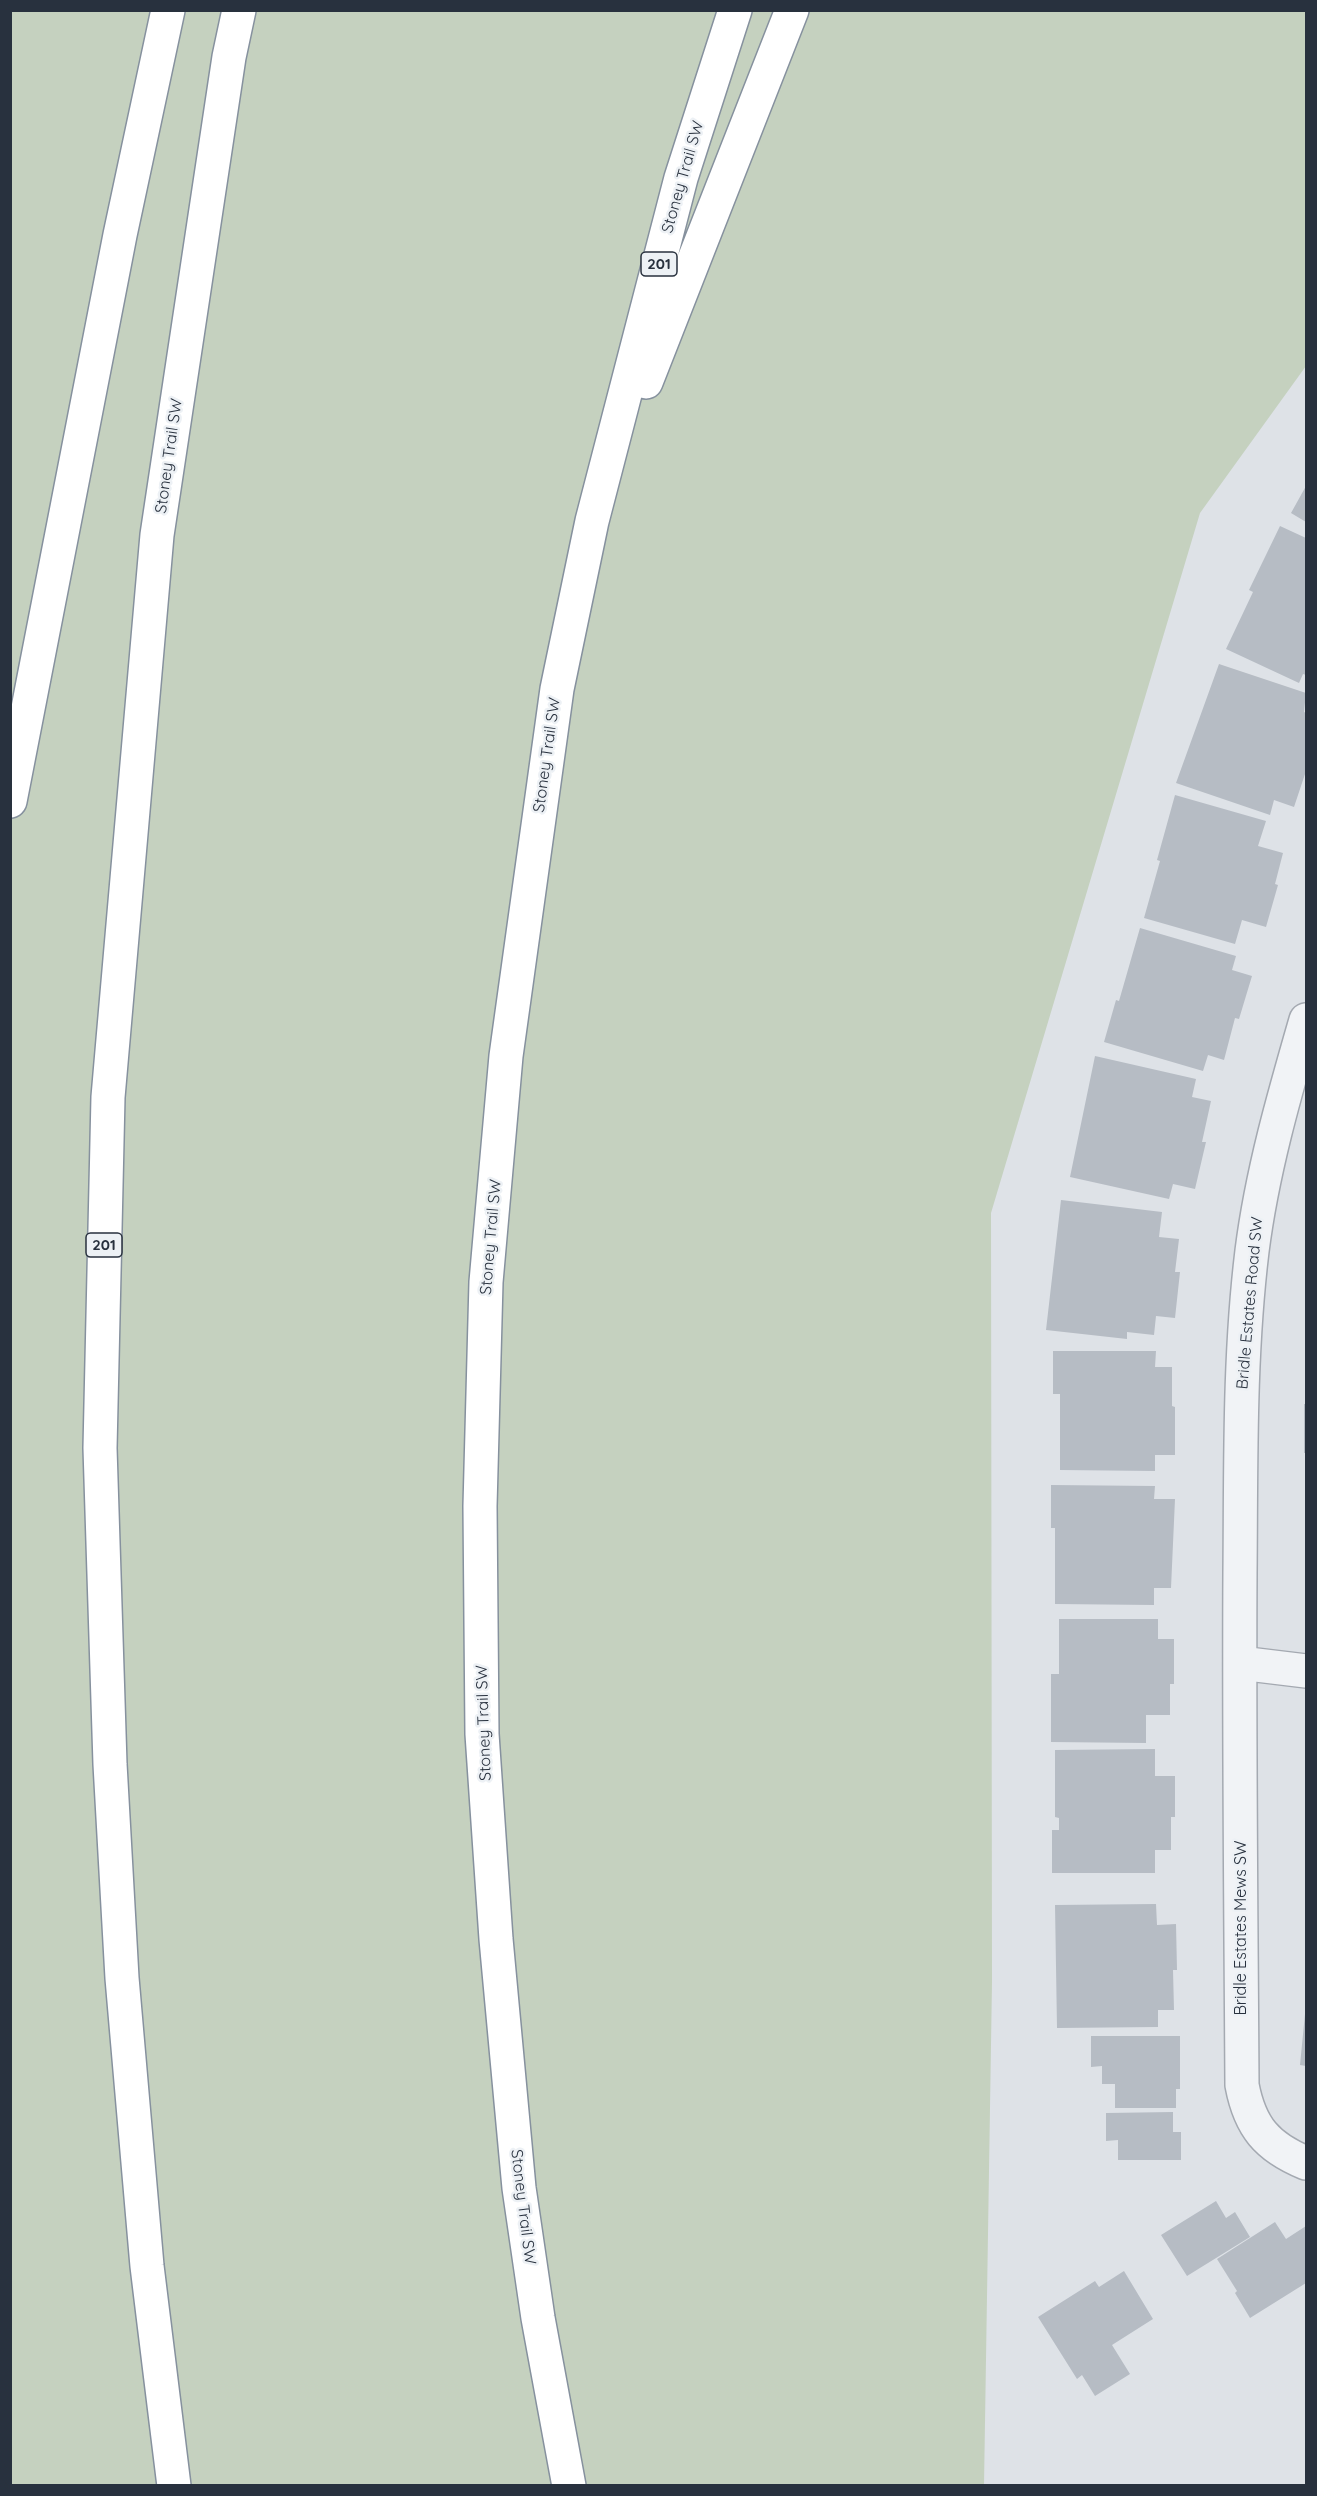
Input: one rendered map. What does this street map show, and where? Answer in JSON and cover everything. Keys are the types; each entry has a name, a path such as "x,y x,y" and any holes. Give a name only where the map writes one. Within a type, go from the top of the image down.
{"highway":[{"path":"10,801 120,235 168,10"},
{"name":"Stoney Trail SW","path":"174,2486 145,2243 122,1978 110,1764 100,1448 108,1097 157,535 222,103 239,10"},
{"name":"Stoney Trail SW","path":"569,2486 538,2318 519,2188 499,1975 482,1734 480,1506 486,1282 506,1056 556,689 592,521 681,178 735,10"},
{"path":"592,521 792,10"}],"street":[{"name":"Bridle Estates Road SW","path":"1240,1663 1241,1366 1249,1277 1264,1176 1306,1020"},
{"path":"1240,1663 1306,1671"},
{"name":"Bridle Estates Mews SW","path":"1240,1663 1242,2085 1246,2106 1254,2123 1279,2149 1306,2163"}],"green space":[{"path":"11,11 1306,11 1306,366 1200,513 991,1213 992,1982 984,2485 11,2486"}],"building":[{"path":"1306,486 1306,522 1291,513"},
{"path":"1280,526 1306,538 1306,675 1303,674 1299,683 1226,649 1253,592 1249,590"},
{"path":"1219,664 1306,693 1304,712 1306,713 1306,771 1294,807 1274,800 1270,815 1176,783"},
{"path":"1175,795 1266,821 1258,846 1283,853 1275,884 1278,885 1266,927 1242,920 1235,944 1144,918"},
{"path":"1140,928 1236,956 1232,970 1252,976 1239,1019 1235,1018 1224,1060 1208,1055 1203,1071 1104,1042 1116,1000 1119,1001"},
{"path":"1095,1056 1196,1079 1192,1097 1211,1101 1202,1142 1206,1142 1195,1189 1173,1184 1169,1199 1070,1177"},
{"path":"1061,1200 1162,1212 1159,1237 1179,1239 1175,1272 1180,1272 1175,1318 1156,1316 1154,1335 1127,1332 1127,1339 1046,1330"},
{"path":"1053,1351 1156,1351 1155,1367 1172,1367 1175,1455 1155,1455 1155,1471 1060,1470 1060,1394 1053,1394"},
{"path":"1304,1404 1306,1404 1306,1453 1304,1453"},
{"path":"1051,1485 1155,1486 1154,1499 1175,1499 1171,1588 1154,1588 1154,1605 1055,1604 1055,1528 1051,1528"},
{"path":"1059,1619 1158,1619 1158,1639 1174,1639 1174,1684 1170,1684 1170,1715 1146,1715 1146,1743 1051,1742 1051,1674 1059,1674"},
{"path":"1155,1749 1155,1776 1175,1776 1175,1817 1171,1817 1171,1850 1155,1850 1155,1873 1052,1873 1052,1830 1059,1830 1059,1818 1055,1817 1055,1750"},
{"path":"1156,1904 1157,1925 1176,1924 1177,1970 1173,1970 1174,2010 1158,2010 1158,2027 1057,2028 1055,1905"},
{"path":"1306,2014 1306,2066 1300,2065"},
{"path":"1091,2036 1180,2036 1180,2089 1176,2089 1176,2108 1115,2108 1115,2084 1102,2084 1102,2066 1091,2067"},
{"path":"1173,2112 1173,2132 1181,2132 1181,2160 1118,2160 1118,2140 1106,2141 1106,2113"},
{"path":"1216,2201 1226,2218 1235,2212 1250,2237 1187,2276 1161,2235"},
{"path":"1275,2222 1286,2239 1306,2226 1306,2283 1250,2318 1235,2293 1237,2291 1217,2259"},
{"path":"1124,2271 1153,2319 1112,2345 1130,2374 1095,2396 1082,2375 1077,2379 1038,2317 1095,2281 1099,2287"}]}
